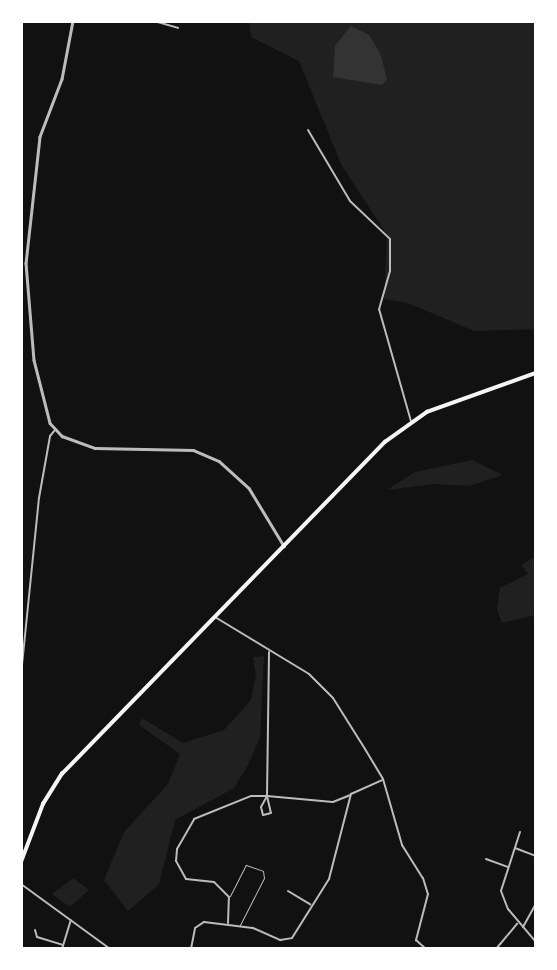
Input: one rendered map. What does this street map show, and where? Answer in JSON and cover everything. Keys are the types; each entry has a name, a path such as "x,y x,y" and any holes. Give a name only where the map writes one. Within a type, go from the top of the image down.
{"main road":[{"path":"21,862 43,804 62,774 284,546 411,421 536,373"}],"street":[{"path":"73,21 62,79 40,137 26,263 34,360 55,430 95,448 193,450 219,461 248,488 284,546"},
{"path":"154,21 178,28"},
{"path":"308,130 350,201 390,239 390,271 379,309 411,421"},
{"path":"22,665 39,498 50,436 55,430"},
{"path":"215,616 309,674 333,698 383,779 402,845 428,894 416,940 426,949"},
{"path":"267,796 261,807 263,815 271,813 267,796 270,651"},
{"path":"228,923 229,897 214,882 186,879 176,861 177,849 194,820 251,796 333,802 383,779"},
{"path":"191,949 195,928 204,922 240,925 288,939 335,863 336,841 351,794"},
{"path":"520,832 501,891 518,924 536,942"},
{"path":"515,848 536,856"},
{"path":"486,859 509,867"},
{"path":"21,884 110,949"},
{"path":"288,891 311,905"},
{"path":"522,928 536,904"},
{"path":"62,949 71,920"},
{"path":"496,949 518,924"},
{"path":"35,930 37,937 63,945"}],"lane":[{"path":"229,897 246,865 263,872 264,878 240,925"}],"shaded area":[{"path":"249,21 536,21 536,329 474,331 408,303 384,299 387,235 341,164 299,61 251,37"},
{"path":"351,26 369,35 380,53 387,79 382,85 333,77 335,46"},
{"path":"472,460 503,475 469,486 434,484 387,490 415,472"},
{"path":"536,556 536,615 502,623 497,609 500,588 528,574 521,565"},
{"path":"264,656 260,738 248,765 234,788 175,820 159,884 128,911 104,880 124,832 168,784 180,754 139,725 142,718 183,743 224,730 251,700 256,675 253,657"},
{"path":"73,878 89,890 70,907 52,894"}]}
